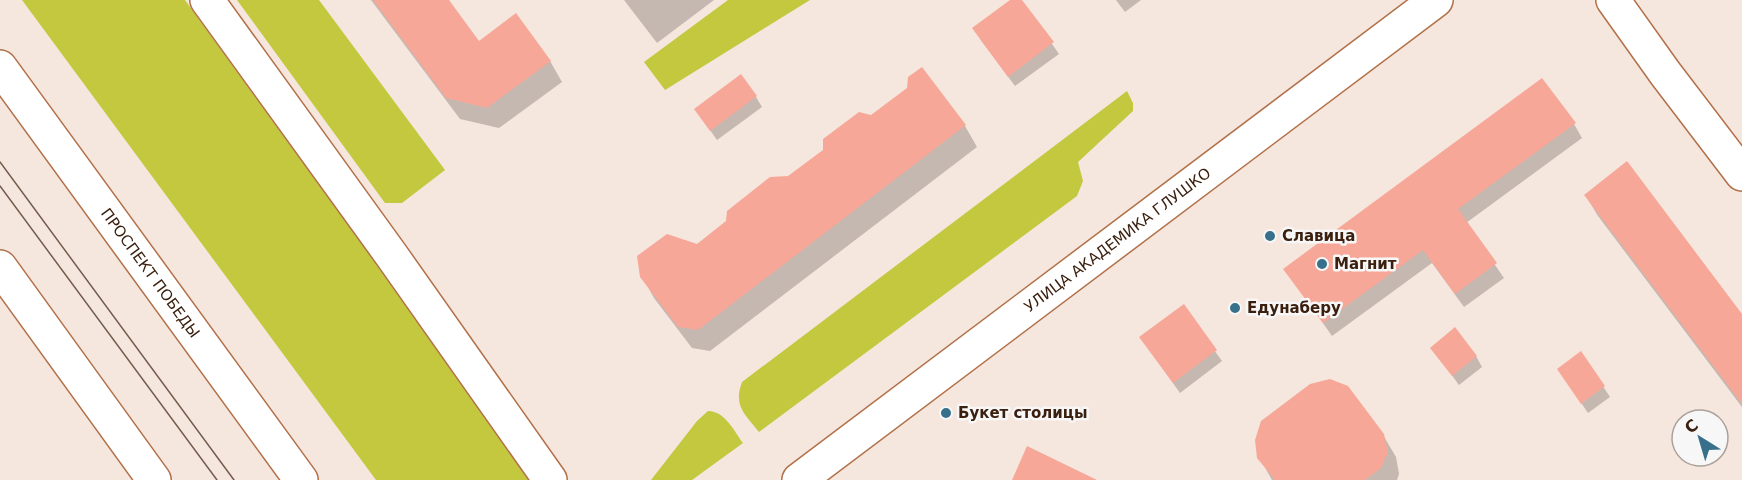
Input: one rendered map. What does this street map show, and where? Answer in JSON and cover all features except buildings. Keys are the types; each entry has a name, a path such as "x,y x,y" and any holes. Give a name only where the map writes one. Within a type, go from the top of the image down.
{"street":[{"path":"207,0 550,480"},
{"name":"УЛИЦА АКАДЕМИКА ГЛУШКО","path":"799,480 1436,0"},
{"path":"1613,0 1742,174"},
{"name":"ПРОСПЕКТ ПОБЕДЫ","path":"0,67 301,480"},
{"path":"0,267 154,480"}],"shaded area":[{"path":"22,0 185,0 412,313 529,480 376,480"},
{"path":"237,0 319,0 445,170 402,203 385,203"},
{"path":"728,0 810,0 665,90 644,62"},
{"path":"1127,91 1133,103 1133,111 1078,162 1083,181 1077,196 759,432 745,415 740,404 742,382"},
{"path":"708,411 724,418 743,443 692,480 651,480 697,421"}],"tram line":[{"path":"0,162 234,480"},
{"path":"0,186 217,480"}],"place":[{"name":"Славица","path":"1270,236"},
{"name":"Магнит","path":"1322,264"},
{"name":"Едунаберу","path":"1235,308"},
{"name":"Букет столицы","path":"946,413"}]}
